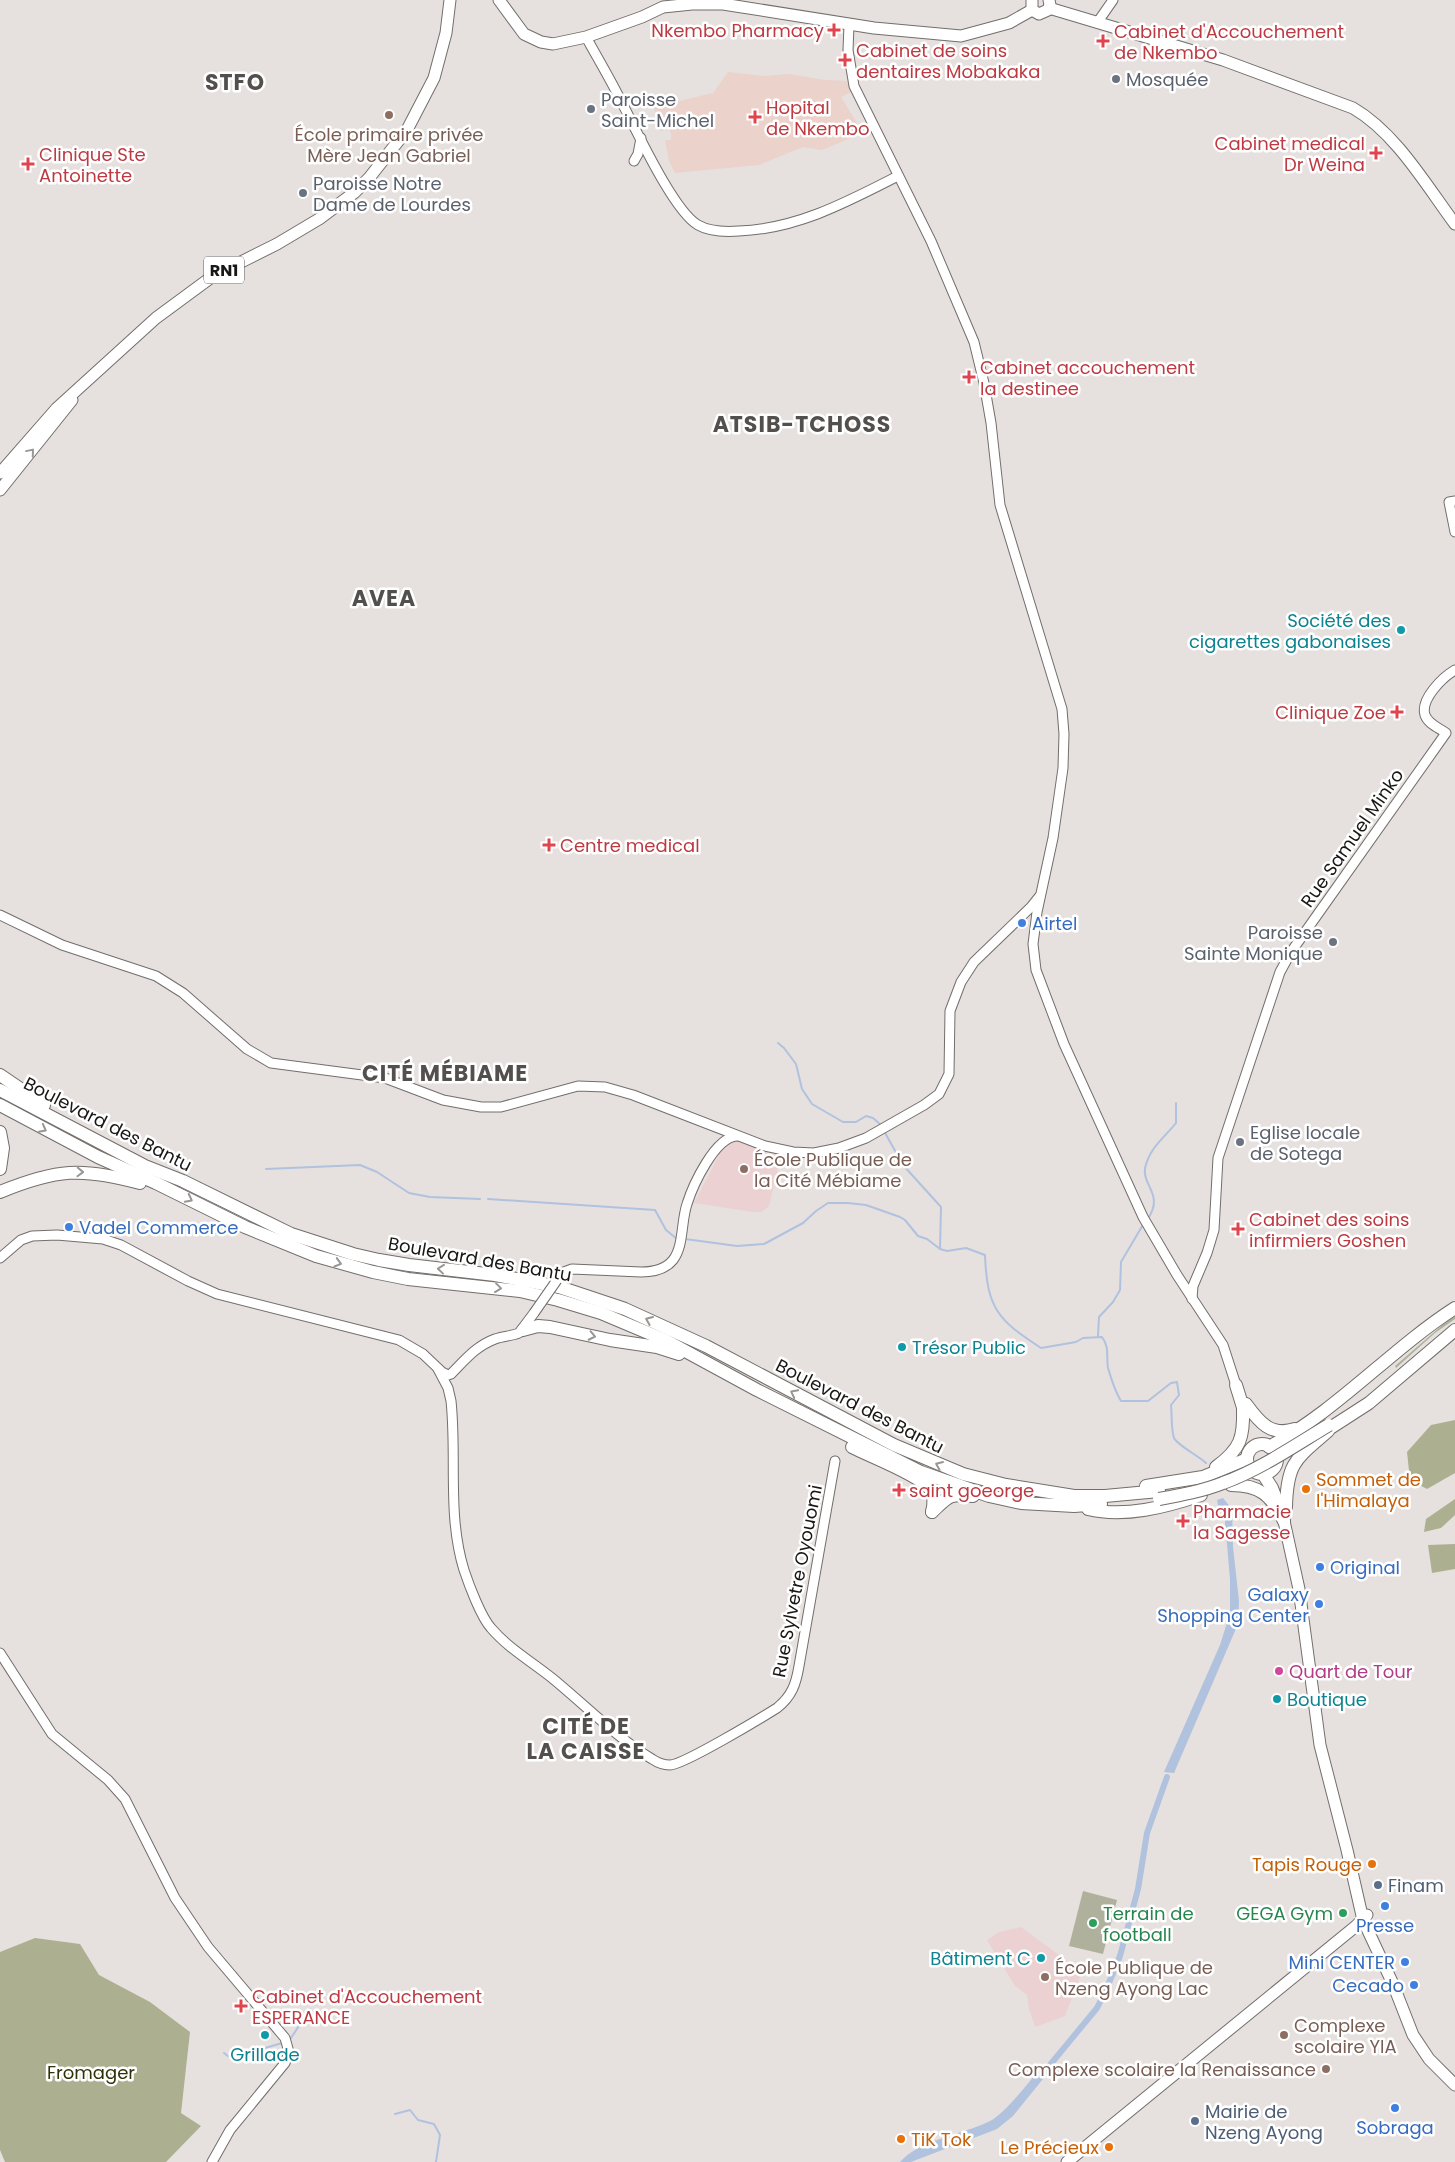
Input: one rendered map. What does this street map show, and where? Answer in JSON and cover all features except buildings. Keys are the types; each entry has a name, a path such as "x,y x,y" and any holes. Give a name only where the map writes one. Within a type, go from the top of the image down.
{"highway":[{"path":"0,1075 44,1105 134,1160"},
{"name":"Boulevard des Bantu","path":"0,1090 134,1160 183,1181 280,1229 345,1252 409,1265 515,1278 559,1287 604,1301 682,1335 840,1418 946,1468 978,1479 1049,1492 1082,1496 1159,1495"},
{"name":"Boulevard des Bantu","path":"0,1105 98,1157 245,1227 316,1256 388,1275 502,1288 558,1300 638,1327 798,1411 921,1472 989,1496 1021,1503 1074,1506 1159,1495"},
{"path":"0,1132 3,1148 0,1169"},
{"path":"0,1192 45,1176 66,1172 94,1172 140,1183 156,1183"},
{"path":"1049,1492 1128,1488 1204,1476 1248,1455 1255,1446 1266,1446 1307,1425 1398,1349 1455,1309"},
{"path":"1286,1507 1289,1478 1296,1460 1378,1377 1455,1309"},
{"path":"534,1313 535,1321 544,1326 657,1347 719,1369"},
{"path":"1159,1495 1202,1490 1231,1480 1290,1450 1346,1414 1455,1325"},
{"path":"523,1330 544,1326"},
{"path":"1074,1506 1109,1512 1132,1511 1181,1502 1231,1485 1267,1470 1330,1424 1369,1403 1455,1330"},
{"path":"1236,1385 1244,1406 1266,1446 1274,1452 1267,1470 1284,1521"},
{"path":"1204,1476 1230,1457 1238,1445 1243,1434 1244,1406"},
{"path":"1244,1406 1259,1422 1270,1430 1282,1432 1307,1425"},
{"path":"1244,1406 1249,1428 1249,1467 1267,1470"},
{"path":"798,1411 805,1422 923,1482 932,1494 934,1502 932,1512 948,1497 953,1495 989,1496"},
{"path":"1267,1470 1286,1507"},
{"path":"1231,1485 1250,1486 1258,1489 1273,1502 1284,1521"}],"main road":[{"path":"446,0 447,27"},
{"name":"RN1","path":"0,490 5,476 57,408 156,318 212,276 319,219 355,192 377,170 407,130 434,78 447,27 450,0"},
{"path":"447,27 455,0"},
{"path":"499,0 517,23 518,29 535,40 554,44 586,37 642,18 663,7 692,4 735,6 849,24 961,36 984,31 1017,20 1032,5 1042,14 1049,4 1097,23 1223,60 1353,108 1368,116 1391,140 1455,224"},
{"path":"0,497 5,476"},
{"path":"1286,1507 1301,1562 1326,1742 1350,1835 1366,1921"},
{"path":"1284,1521 1299,1589 1318,1738 1366,1921 1413,2035 1429,2060 1455,2085"},
{"path":"1068,2162 1366,1921"}],"street":[{"path":"1097,23 1113,0"},
{"path":"849,24 848,50 854,86 931,241 974,342 991,423 1000,505 1062,709 1064,734 1061,787 1053,838 1035,925 1033,953 1040,984 1064,1044 1145,1221 1192,1299 1223,1345 1236,1385"},
{"path":"586,37 673,196 692,220 705,228 722,232 759,230 798,222 854,199 898,176"},
{"path":"640,138 634,161 645,157 653,161"},
{"path":"1451,503 1455,532"},
{"name":"Rue Samuel Minko","path":"1199,1271 1214,1230 1218,1158 1280,972 1291,952 1446,733 1429,720 1424,712 1425,706 1436,688 1455,670"},
{"path":"0,915 62,946 156,976 182,993 247,1049 271,1063 385,1078 443,1100 475,1106 501,1107 569,1088 598,1086 633,1095 774,1149 814,1154 845,1146 883,1129 933,1099 944,1088 950,1066 950,1011 958,987 974,962 1031,907 1040,895"},
{"path":"1021,916 1024,914 1031,915 1035,925"},
{"path":"0,1258 21,1240 32,1236 57,1235 104,1239 139,1254 202,1288 399,1340 423,1354 438,1369 448,1375 468,1355 487,1343 523,1330 564,1272 572,1269 652,1272 665,1267 676,1255 686,1204 713,1152 717,1134 712,1126"},
{"path":"713,1152 724,1140 737,1136"},
{"path":"1177,1275 1187,1280 1192,1279 1199,1271"},
{"path":"1192,1299 1193,1286 1199,1271"},
{"path":"450,1393 451,1382 457,1368"},
{"path":"438,1369 450,1393"},
{"name":"Rue Sylvetre Oyouomi","path":"450,1393 453,1423 454,1509 457,1541 469,1584 489,1626 505,1642 540,1668 624,1738 654,1761 662,1764 671,1765 691,1757 777,1708 787,1700 791,1693 799,1666 835,1461"},
{"path":"0,1654 52,1734 121,1793 130,1806 175,1898 208,1947 276,2025 288,2044 289,2052 285,2063 230,2130 212,2162"}],"shaded area":[{"name":"Hopital de Nkembo","path":"728,72 764,76 789,74 825,80 847,81 851,92 841,97 860,128 851,138 822,150 803,147 759,165 675,173 669,161 665,140 671,140 671,134 669,129 660,131 654,107 713,93"},
{"name":"École Publique de la Cité Mébiame","path":"737,1140 781,1156 769,1206 762,1212 753,1212 694,1203 722,1149"},
{"name":"École Publique de Nzeng Ayong Lac","path":"1021,1927 1082,1972 1065,2016 1035,2027 1027,1995 1015,1986 987,1940 999,1932"}],"green space":[{"path":"1455,1314 1455,1319 1435,1333 1396,1368 1395,1366"},
{"path":"1455,1420 1455,1473 1427,1489 1410,1480 1407,1452 1431,1425"},
{"path":"1455,1499 1455,1515 1441,1528 1424,1532 1426,1519"},
{"path":"1455,1544 1455,1569 1432,1573 1428,1545"},
{"name":"Terrain de football","path":"1083,1891 1117,1900 1103,1954 1069,1946"},
{"name":"Fromager","path":"35,1938 80,1944 99,1975 150,2002 190,2032 181,2113 201,2126 166,2162 5,2162 0,2150 0,1952"}],"water":[{"path":"1223,1498 1232,1509 1233,1547 1239,1601 1238,1624 1174,1773 1164,1772 1220,1645 1230,1613 1230,1579 1224,1510 1219,1509 1217,1500"},
{"path":"1040,2069 1047,2074 1013,2116 997,2129 911,2162 900,2162 919,2148 990,2121 1002,2112"}],"waterway":[{"path":"778,1043 796,1064 802,1089 812,1104 843,1122 856,1122 866,1116 873,1118 881,1125"},
{"path":"1147,1220 1154,1204 1145,1168 1154,1148 1176,1123 1176,1103"},
{"path":"884,1131 903,1165 941,1207 940,1249 947,1251 966,1248 985,1255 986,1273 992,1301 1005,1321 1041,1348 1076,1342 1083,1338 1102,1337 1107,1348 1108,1368 1121,1401 1148,1401 1171,1383 1177,1382 1179,1395 1171,1405 1174,1438 1179,1444 1206,1463"},
{"path":"266,1169 360,1165 377,1172 409,1193 430,1197 480,1199"},
{"path":"488,1199 655,1210 666,1230 677,1239"},
{"path":"685,1239 737,1246 764,1244 803,1223 828,1203 848,1203 866,1205 900,1217 905,1220 918,1236 927,1239 940,1249"},
{"path":"1098,1336 1099,1317 1113,1302 1120,1290 1121,1262 1144,1223"},
{"path":"1040,2077 1097,2008 1106,1990 1120,1956 1138,1889 1147,1833 1167,1777"},
{"path":"291,2038 310,2009"},
{"path":"224,2053 228,2056 238,2056 282,2043"},
{"path":"395,2114 410,2110 418,2120 434,2124 440,2135 436,2162"}],"place":[{"name":"Nkembo Pharmacy","path":"834,30"},
{"name":"Cabinet d'Accouchement de Nkembo","path":"1103,41"},
{"name":"Cabinet de soins dentaires Mobakaka","path":"845,60"},
{"name":"Mosquée","path":"1116,79"},
{"name":"Paroisse Saint-Michel","path":"591,109"},
{"name":"École primaire privée Mère Jean Gabriel","path":"389,115"},
{"name":"Hopital de Nkembo","path":"755,117"},
{"name":"Cabinet medical Dr Weina","path":"1376,153"},
{"name":"Clinique Ste Antoinette","path":"28,164"},
{"name":"Paroisse Notre Dame de Lourdes","path":"303,193"},
{"name":"Cabinet accouchement la destinee","path":"969,377"},
{"name":"Société des cigarettes gabonaises","path":"1401,630"},
{"name":"Clinique Zoe","path":"1397,712"},
{"name":"Centre medical","path":"549,845"},
{"name":"Airtel","path":"1022,923"},
{"name":"Paroisse Sainte Monique","path":"1333,942"},
{"name":"Eglise locale de Sotega","path":"1240,1142"},
{"name":"École Publique de la Cité Mébiame","path":"744,1169"},
{"name":"Vadel Commerce","path":"69,1227"},
{"name":"Cabinet des soins infirmiers Goshen","path":"1238,1229"},
{"name":"Trésor Public","path":"902,1347"},
{"name":"Sommet de l'Himalaya","path":"1306,1489"},
{"name":"saint goeorge","path":"899,1490"},
{"name":"Pharmacie la Sagesse","path":"1183,1521"},
{"name":"Original","path":"1320,1567"},
{"name":"Galaxy Shopping Center","path":"1319,1604"},
{"name":"Quart de Tour","path":"1279,1671"},
{"name":"Boutique","path":"1277,1699"},
{"name":"Tapis Rouge","path":"1372,1864"},
{"name":"Finam","path":"1378,1885"},
{"name":"Presse","path":"1385,1906"},
{"name":"GEGA Gym","path":"1343,1913"},
{"name":"Terrain de football","path":"1093,1923"},
{"name":"Bâtiment C","path":"1041,1958"},
{"name":"Mini CENTER","path":"1405,1962"},
{"name":"École Publique de Nzeng Ayong Lac","path":"1045,1977"},
{"name":"Cecado","path":"1414,1985"},
{"name":"Cabinet d'Accouchement ESPERANCE","path":"241,2006"},
{"name":"Grillade","path":"265,2035"},
{"name":"Complexe scolaire YIA","path":"1284,2035"},
{"name":"Complexe scolaire la Renaissance","path":"1326,2069"},
{"name":"Sobraga","path":"1395,2108"},
{"name":"Mairie de Nzeng Ayong","path":"1195,2121"},
{"name":"TiK Tok","path":"901,2139"},
{"name":"Le Précieux","path":"1109,2147"}],"district":[{"name":"STFO","path":"235,82"},
{"name":"ATSIB-TCHOSS","path":"802,424"},
{"name":"AVEA","path":"384,598"},
{"name":"CITÉ MÉBIAME","path":"445,1073"},
{"name":"CITÉ DE LA CAISSE","path":"586,1738"}]}
